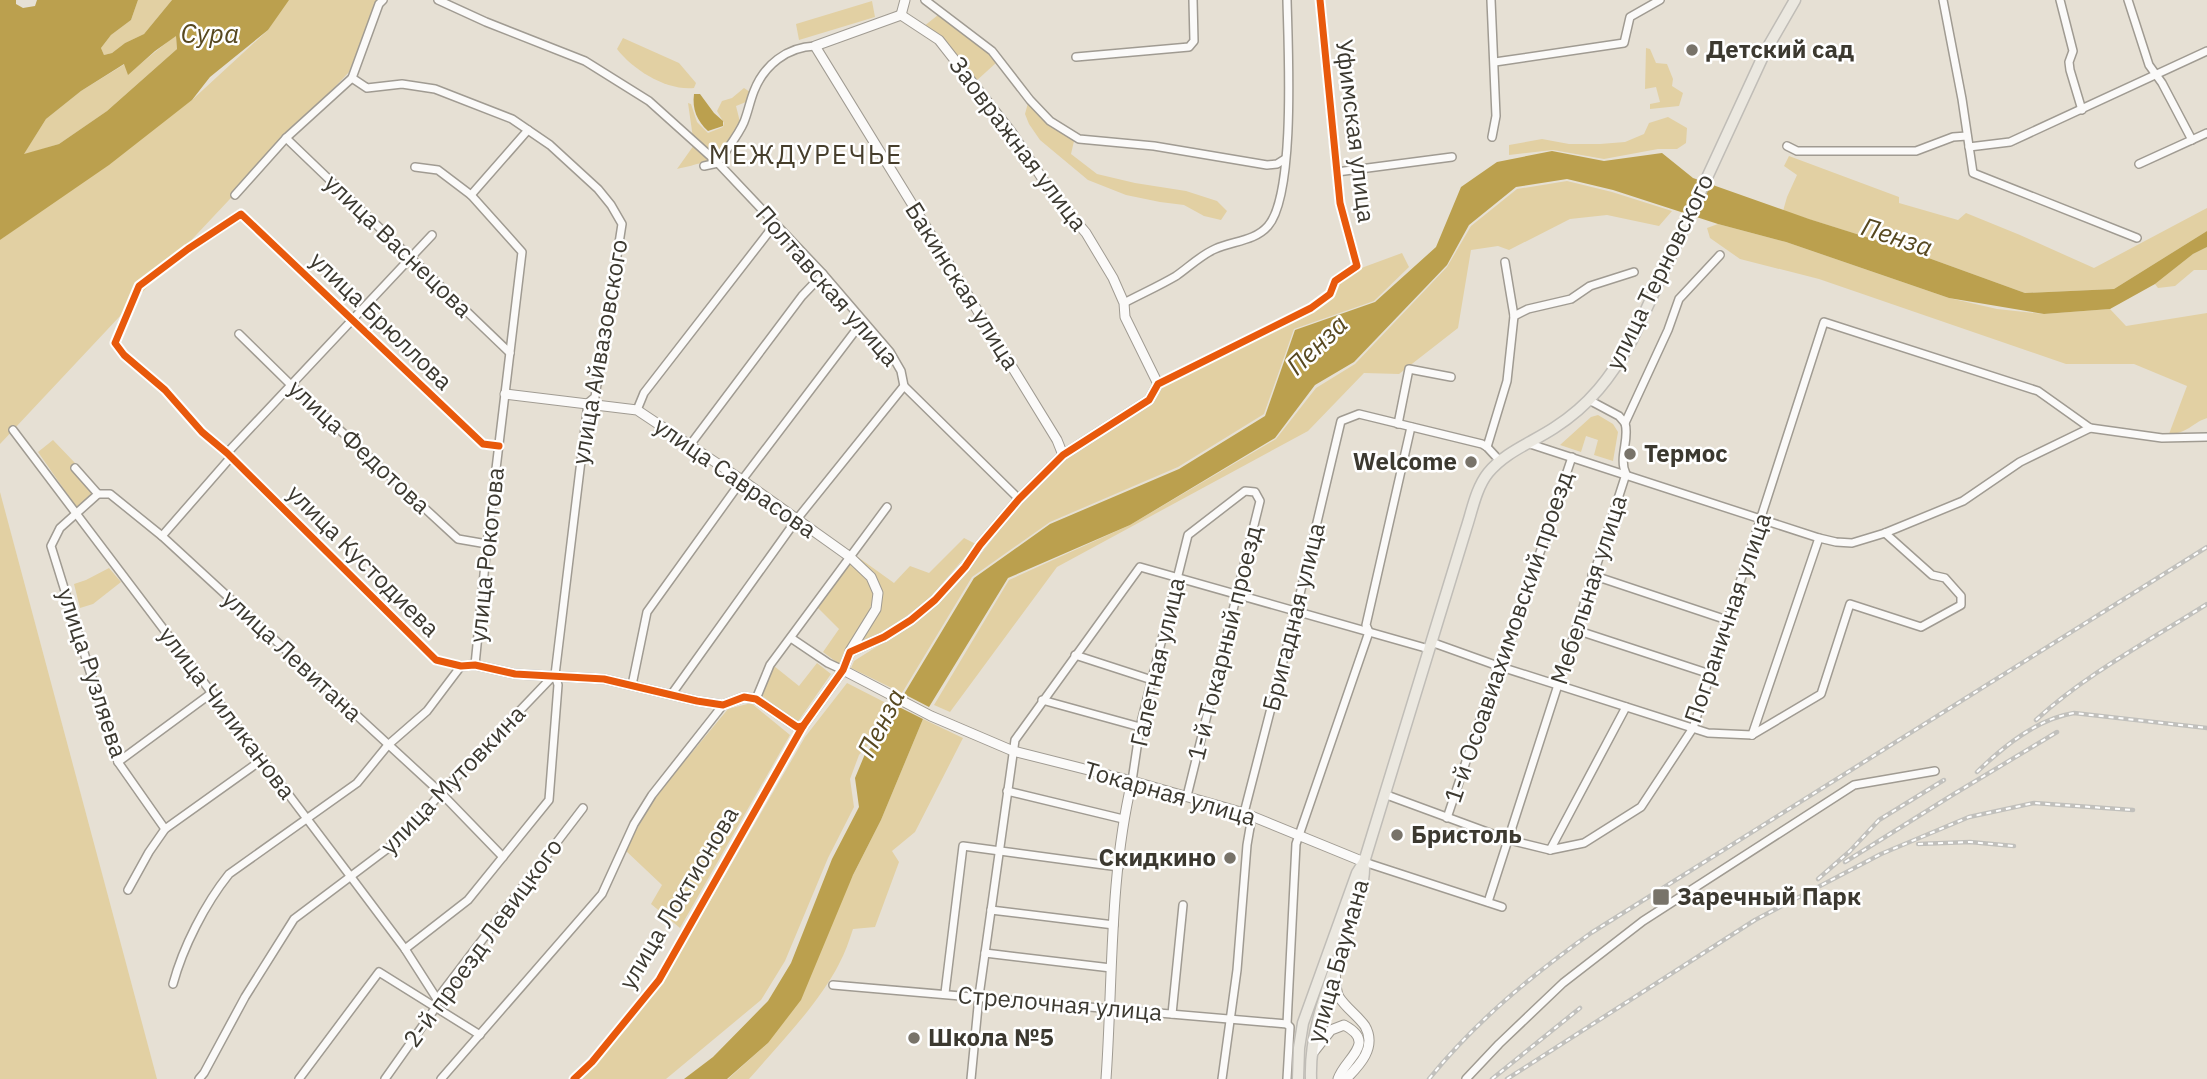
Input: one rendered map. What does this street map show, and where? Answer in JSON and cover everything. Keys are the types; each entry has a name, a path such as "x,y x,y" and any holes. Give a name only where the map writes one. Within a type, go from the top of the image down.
{"main road":[{"name":"улица Терновского","path":"1364,862 1477,494 1485,476 1499,460 1553,429 1577,411 1613,372 1628,348 1765,52 1795,0"},
{"name":"улица Баумана","path":"1311,1079 1311,1055 1320,1009 1360,892 1364,862"},
{"name":"улица Баумана","path":"1298,1079 1303,1023 1354,881 1364,862"}],"street":[{"path":"235,195 286,138 352,79 379,4 383,0"},
{"name":"Полтавская улица","path":"438,0 585,61 649,101 684,130 823,274 890,352 901,371 904,386 1019,499"},
{"path":"704,166 718,163 743,124 754,90 764,72 776,59 802,47 815,46 901,15 905,0"},
{"path":"925,0 992,51 1050,121 1079,139 1154,146 1267,165 1277,164 1285,159"},
{"path":"1076,57 1189,47 1194,41 1193,0"},
{"path":"1124,303 1175,276 1213,249 1259,235 1270,224 1280,200 1284,177 1289,109 1287,0"},
{"name":"Уфимская улица","path":"1158,384 1311,307 1330,294 1335,281 1357,266 1340,202 1320,0"},
{"path":"1491,0 1496,116 1492,137"},
{"path":"1495,62 1624,43 1630,17 1660,0"},
{"path":"1942,0 1962,99 1973,173 2137,238"},
{"path":"2060,0 2073,51 2069,62 2070,70 2082,110"},
{"path":"2129,0 2149,65 2162,83 2192,140"},
{"name":"Заовражная улица","path":"901,15 939,40 1012,132 1052,193 1086,233 1113,278 1124,303 1125,317 1158,384"},
{"name":"Бакинская улица","path":"815,46 1057,440 1063,455"},
{"path":"1969,147 2010,142 2207,51"},
{"name":"улица Айвазовского","path":"352,79 367,88 402,84 435,89 512,119 550,145 598,189 622,224 596,397 588,403 555,675 558,685 549,800 468,900 405,949"},
{"path":"471,195 528,130"},
{"path":"2139,164 2207,133"},
{"path":"1787,146 1797,151 1916,151 1953,136 1967,136"},
{"name":"улица Васнецова","path":"286,138 510,353"},
{"path":"1337,172 1452,157"},
{"name":"улица Рокотова","path":"415,167 438,170 471,195 522,252 475,665"},
{"name":"улица Брюллова","path":"115,343 139,286 188,249 242,214 483,444 499,446"},
{"path":"637,410 644,393 775,224"},
{"path":"162,536 291,385 432,235"},
{"name":"Мебельная улица","path":"1488,902 1626,474 1622,465 1627,432 1625,423 1668,330 1679,299 1720,255"},
{"path":"1487,447 1507,381 1514,316 1505,262"},
{"name":"улица Терновского","path":"1514,316 1528,309 1571,299 1590,286 1634,272"},
{"path":"690,445 802,296 823,274"},
{"path":"632,685 647,612 742,480 862,322"},
{"name":"Пограничная улица","path":"1550,850 1584,843 1641,807 1693,728 1824,322 2038,391 2091,428"},
{"name":"улица Федотова","path":"239,334 458,539 487,544"},
{"name":"улица Кустодиева","path":"115,343 124,355 165,390 202,432 229,455 436,660 515,674 604,679 723,705"},
{"path":"1451,377 1409,369 1398,424 1487,447 1499,460"},
{"path":"849,652 884,637 935,600 1019,499 1063,455 1149,400 1158,384"},
{"path":"671,695 797,519 904,386"},
{"name":"улица Саврасова","path":"505,394 637,410 797,519 850,557 871,577 878,593 876,609 849,652 843,670 803,726"},
{"path":"1590,400 1619,416 1625,423"},
{"name":"Бригадная улица","path":"1222,1079 1237,970 1248,815 1341,421 1359,415 1398,424"},
{"path":"1287,1079 1290,1027 1287,1024 1296,844 1369,632 1366,625 1411,427"},
{"path":"1527,443 1819,538 1852,543 1885,533 1963,501 2020,462 2091,428 2162,438 2207,437"},
{"name":"улица Чиликанова","path":"13,430 352,877 405,949 436,1003"},
{"name":"1-й Осоавиахимовский проезд","path":"1447,818 1498,666 1504,660 1572,457"},
{"name":"улица Левитана","path":"75,468 98,494 110,494 162,536 441,793 503,857"},
{"name":"Галетная улица","path":"1106,1079 1111,968 1123,819 1140,727 1177,578 1188,535 1245,491 1255,492"},
{"name":"1-й Токарный проезд","path":"1187,796 1260,501 1255,492"},
{"path":"75,513 98,494"},
{"path":"756,699 770,665 887,507"},
{"name":"улица Рузляева","path":"75,513 60,528 51,546 118,762 165,829"},
{"path":"971,1079 990,910 1015,740 1140,567 1369,632 1430,645 1708,733 1752,735 1821,694 1850,604 1921,627 1961,605 1961,596 1945,578 1932,575 1885,533"},
{"path":"1752,735 1819,538"},
{"path":"1592,575 1727,620"},
{"path":"1576,630 1710,674"},
{"path":"790,638 843,670"},
{"path":"1075,655 1152,680"},
{"path":"173,984 179,960 218,888 229,874 357,783 388,745 426,711 461,666"},
{"name":"Токарная улица","path":"843,670 931,716 1013,751 1132,781 1248,815 1364,862 1502,907"},
{"name":"улица Мутовкина","path":"199,1079 294,919 403,837 441,793 555,675"},
{"path":"118,762 213,692"},
{"path":"441,1079 602,894 634,824 652,795 723,705 744,697 756,699 797,727 803,726"},
{"path":"1042,700 1140,727"},
{"path":"1384,794 1509,840 1550,850 1626,707"},
{"name":"улица Локтионова","path":"574,1079 592,1062 659,979 803,726"},
{"path":"128,890 165,829 263,760"},
{"path":"1466,1079 1563,983 1643,920 1854,785 1935,771"},
{"path":"1007,791 1123,819"},
{"name":"2-й проезд Левицкого","path":"384,1079 436,1003 583,808"},
{"path":"945,993 963,846 1119,867"},
{"path":"1172,1014 1183,905"},
{"path":"990,910 1114,925"},
{"path":"985,953 1111,968"},
{"path":"1335,970 1338,994 1365,1027 1369,1038 1368,1052 1346,1079"},
{"path":"299,1079 379,972 436,1003 480,1035"},
{"name":"Стрелочная улица","path":"834,985 1287,1024"},
{"path":"1311,1055 1331,1030 1344,1025 1356,1032 1358,1049 1338,1079"}],"shaded area":[{"path":"138,0 172,0 144,34 104,55 101,48 111,35 131,20"},
{"path":"287,0 378,0 349,72 0,444 0,240 192,100 268,30"},
{"path":"872,1 875,17 799,40 796,24"},
{"path":"938,15 997,62 975,82 923,27"},
{"path":"176,35 177,49 107,111 59,144 23,155 46,119 81,91 125,64 128,74"},
{"path":"623,38 679,63 696,83 694,88 662,83 641,71 617,49"},
{"path":"1646,48 1650,49 1656,63 1667,64 1673,79 1672,86 1683,93 1679,106 1650,109 1650,104 1660,102 1656,87 1645,89"},
{"path":"744,88 750,92 746,102 736,106 740,122 721,150 716,156 702,163 677,169 694,145 688,103 691,104 697,122 708,133 723,127 724,123 717,111 722,101 732,98"},
{"path":"1028,103 1048,124 1074,141 1071,154 1097,174 1186,191 1217,201 1227,211 1221,220 1204,216 1184,205 1126,195 1088,180 1040,140 1025,114"},
{"path":"1668,117 1687,128 1686,143 1677,149 1658,149 1604,159 1553,150 1509,155 1509,145 1542,139 1569,144 1625,142 1644,134 1649,123"},
{"path":"1789,156 1899,197 1899,203 1958,220 1966,213 2094,268 2207,208 2207,231 2114,289 2025,293 1901,248 1783,211 1797,175 1784,166"},
{"path":"1567,181 1672,211 1659,226 1607,215 1570,219 1509,250 1498,246 1471,250 1458,328 1399,374 1364,373 1308,431 1057,567 950,712 934,705 1009,580 1130,525 1276,439 1316,388 1355,364 1447,267 1471,226 1517,189"},
{"path":"1718,224 1786,242 1949,298 1997,309 2044,314 2110,309 2126,326 2207,313 2207,418 2181,432 2169,434 2187,386 2134,364 2066,364 1819,279 1740,259 1710,238 1707,228"},
{"path":"2207,247 2207,270 2194,270 2175,286 2158,288 2155,284 2193,254"},
{"path":"1402,253 1409,267 1374,301 1294,329 1264,414 1178,467 1050,522 972,577 902,693 851,668 854,661 914,623 958,583 1028,494 1074,451 1150,405 1161,386 1334,297 1338,281 1364,267"},
{"path":"1598,415 1613,424 1618,432 1613,461 1594,455 1598,440 1586,436 1581,452 1560,445 1591,417"},
{"path":"53,440 75,463 71,469 93,494 77,508 38,452"},
{"path":"0,492 157,1079 0,1079"},
{"path":"964,538 976,544 929,599 884,633 858,645 880,608 881,599 875,581 855,555 894,583 910,566 929,573"},
{"path":"849,563 864,577 873,594 870,609 839,664 823,652 839,629 817,607"},
{"path":"109,568 121,582 93,604 80,608 74,584"},
{"path":"817,663 831,674 797,723 761,695 774,666 799,686"},
{"path":"847,683 890,705 874,739 859,755 850,779 854,807 828,858 785,961 761,1000 666,1079 582,1079 629,1026 665,979 805,737"},
{"path":"751,703 790,735 680,928 651,904 662,885 625,850 655,797 728,709"},
{"path":"923,719 963,738 915,832 892,851 899,862 875,927 853,929 841,960 820,994 749,1079 728,1079 768,1043 881,820"}],"water":[{"name":"Сура","path":"0,0 16,0 16,4 23,8 35,6 37,0 138,0 131,20 111,35 101,48 104,55 144,34 172,0 289,0 268,30 210,77 192,100 109,165 0,240","holes":["176,36 177,49 107,111 59,144 24,154 46,119 81,91 124,64 128,75"]},
{"path":"694,94 700,94 723,121 723,126 708,131 704,127 695,110"},
{"name":"Пенза","path":"1552,151 1604,161 1662,153 1693,178 2025,293 2114,289 2207,231 2207,247 2193,254 2155,284 2110,309 2044,314 1949,298 1786,242 1718,224 1613,190 1567,179 1516,187 1469,225 1447,265 1354,362 1315,385 1275,438 1130,525 1008,578 929,707 904,694 974,578 1050,524 1179,469 1265,416 1295,330 1375,302 1436,247 1461,187 1497,162"},
{"path":"897,706 923,719 801,1000 768,1043 727,1079 684,1079 713,1057 768,1001 791,963 832,859 859,807 855,778 865,754 878,740"}],"railway":[{"path":"1429,1079 1505,1000 1591,933 2207,547"},
{"path":"2036,720 2097,673 2207,604"},
{"path":"1977,772 2034,727 2074,713 2207,728"},
{"path":"1845,862 2057,732"},
{"path":"1818,879 1850,851 1879,820 1944,780"},
{"path":"1507,1079 1755,920 1881,854 1969,817 2034,803 2133,810"},
{"path":"1918,844 1970,842 2014,846"},
{"path":"1492,1079 1580,1008"}],"cycle path":[{"path":"574,1079 592,1062 659,980 803,726 843,670 850,652 884,637 935,600 1019,499 1063,455 1149,400 1158,384 1311,308 1330,294 1335,281 1357,266 1340,203 1320,0"},
{"path":"499,446 483,444 241,214 139,286 115,343 124,355 165,390 202,432 227,453 436,660 515,674 604,679 723,705 744,697 756,699 797,727 803,726"}],"place":[{"name":"Детский сад","path":"1692,50"},
{"name":"Термос","path":"1630,454"},
{"name":"Welcome","path":"1471,462"},
{"name":"Бристоль","path":"1397,835"},
{"name":"Скидкино","path":"1230,858"},
{"name":"Заречный Парк","path":"1661,897"},
{"name":"Школа №5","path":"914,1038"}],"district":[{"name":"МЕЖДУРЕЧЬЕ","path":"806,155"}]}
